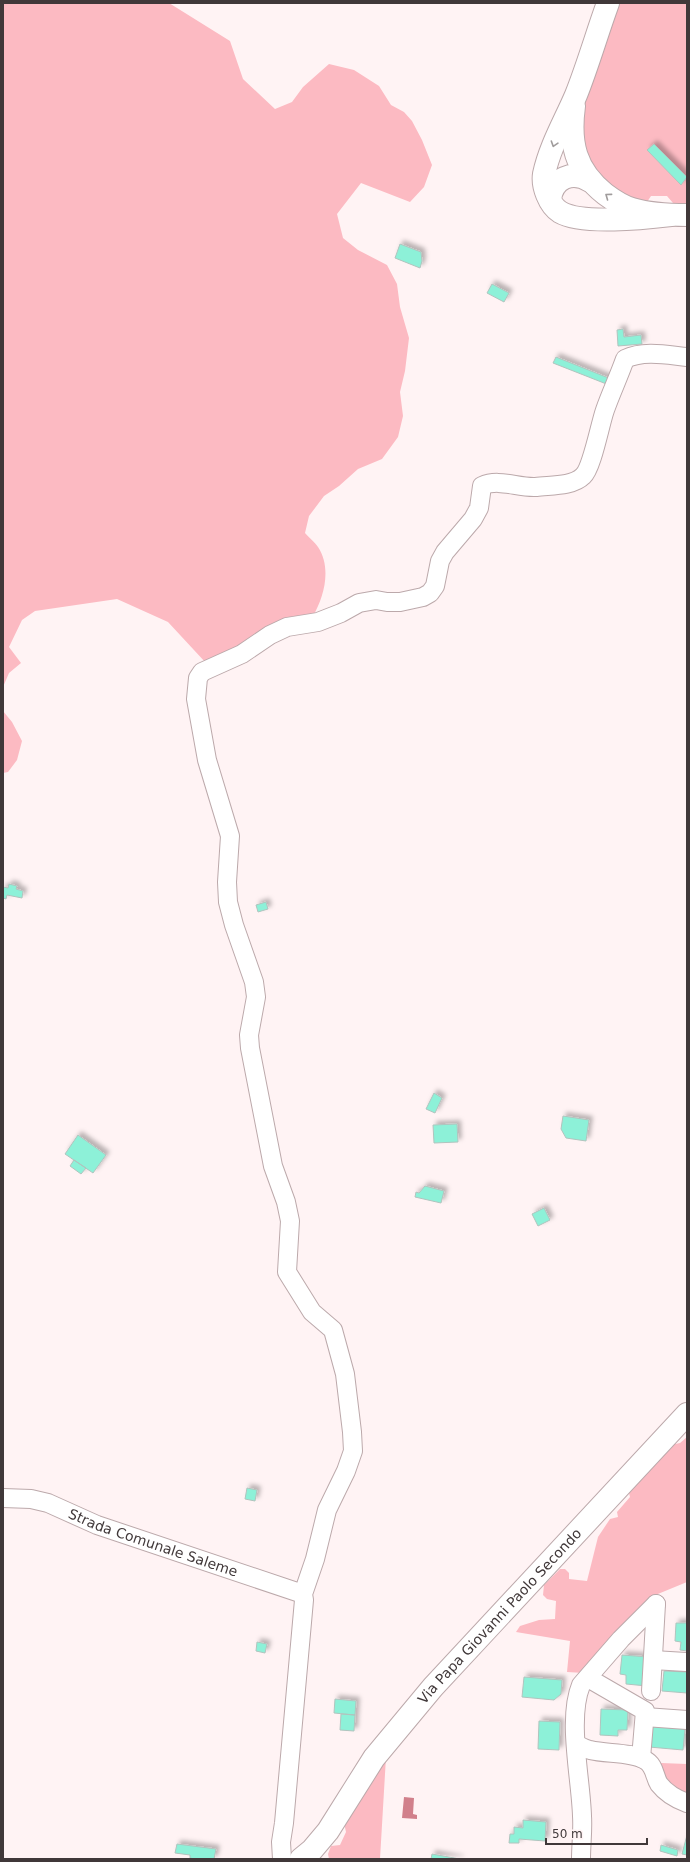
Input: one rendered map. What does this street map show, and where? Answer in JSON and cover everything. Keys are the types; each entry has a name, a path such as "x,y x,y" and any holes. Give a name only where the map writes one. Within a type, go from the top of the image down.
{"main road":[{"path":"608,3 576,95 559,130 544,174 544,184 555,208 560,212 578,217 634,219 679,215"},
{"path":"576,95 573,123 573,145 582,167 590,181"},
{"path":"550,199 554,186 564,178 578,176 590,181 610,198 630,209 679,215"},
{"name":"Via Papa Giovanni Paolo Secondo","path":"302,1859 312,1850 328,1831 374,1758 402,1722 438,1681 687,1414"}],"street":[{"path":"302,1859 290,1846 284,1823 304,1600 303,1594 327,1510 346,1471 353,1451 352,1432 344,1374 333,1330 312,1312 287,1272 290,1221 286,1202 269,1151 250,1048 249,1035 256,997 254,982 234,925 228,902 227,882 230,836 207,760 196,699 198,678 202,672 242,654 270,635 287,627 318,622 341,613 359,603 376,600 400,602 423,597 430,593 435,586 442,556 461,531 473,519 479,508 482,486 491,482 530,487 561,484 584,476 592,456 605,409 625,359 634,355 647,354 687,357"},
{"name":"Strada Comunale Saleme","path":"3,1498 32,1500 48,1503 97,1525 303,1594"},
{"path":"581,1859 582,1816 576,1744 578,1694 582,1685 621,1638 656,1604 651,1691"},
{"path":"653,1660 686,1662"},
{"path":"588,1678 645,1711 641,1758"},
{"path":"645,1717 687,1720"},
{"path":"576,1744 589,1750 641,1758 645,1760 652,1766 659,1783 666,1791 676,1799 687,1803"}],"shaded area":[{"path":"3,3 169,3 230,41 243,79 275,109 292,102 303,87 329,64 354,70 379,86 391,105 404,112 412,121 422,140 432,165 424,187 410,202 361,183 337,214 343,238 358,250 387,265 397,284 400,307 409,338 405,371 400,392 403,416 398,437 382,459 358,469 339,486 324,496 309,516 305,533 317,545 325,564 325,582 323,591 313,616 206,663 168,622 117,599 35,611 22,620 9,647 21,663 9,673 3,687"},
{"path":"618,3 687,3 687,204 673,203 667,196 651,196 647,202 617,193 593,167 582,139 584,102"},
{"path":"3,711 12,722 22,741 17,760 8,772 3,773"},
{"path":"687,1437 687,1582 653,1596 584,1673 567,1672 570,1641 516,1632 520,1626 539,1620 555,1619 556,1601 547,1599 543,1595 544,1585 560,1569 565,1569 569,1573 569,1579 587,1581 598,1537 610,1519 618,1517 617,1512 630,1497 629,1493 671,1445 680,1443"},
{"path":"386,1757 380,1859 329,1859 328,1854 331,1846 340,1845 346,1832 344,1823"},
{"path":"661,1763 687,1764 687,1799 660,1776"},
{"path":"404,1797 414,1798 413,1814 417,1815 417,1819 402,1818"}],"building":[{"path":"654,144 687,177 681,185 647,150"},
{"path":"400,244 421,252 422,261 420,268 395,258"},
{"path":"492,284 509,293 504,302 487,293"},
{"path":"623,329 624,337 641,335 642,344 618,346 617,330"},
{"path":"556,357 611,379 609,385 553,363"},
{"path":"9,884 17,886 16,889 23,891 22,898 7,895 6,899 3,898 3,887 8,888"},
{"path":"266,902 268,909 258,912 256,905"},
{"path":"434,1093 442,1098 435,1113 426,1109"},
{"path":"563,1116 589,1120 586,1141 566,1138 561,1129"},
{"path":"457,1124 458,1142 434,1143 433,1125"},
{"path":"78,1135 106,1155 93,1173 65,1154"},
{"path":"74,1160 86,1168 81,1174 70,1166"},
{"path":"425,1186 444,1191 441,1203 415,1197 416,1192 419,1193"},
{"path":"544,1208 550,1220 538,1226 532,1214"},
{"path":"247,1488 257,1490 255,1501 245,1499"},
{"path":"676,1623 687,1623 687,1651 680,1650 681,1642 675,1641"},
{"path":"257,1642 267,1644 265,1653 256,1651"},
{"path":"622,1655 649,1657 647,1686 626,1684 626,1675 620,1674"},
{"path":"664,1671 687,1672 687,1693 662,1691"},
{"path":"524,1677 562,1680 561,1694 554,1700 522,1697"},
{"path":"335,1699 356,1701 355,1715 334,1713"},
{"path":"601,1709 628,1710 627,1730 618,1730 618,1736 600,1735"},
{"path":"341,1714 355,1715 354,1731 340,1730"},
{"path":"539,1721 560,1722 559,1750 538,1749"},
{"path":"650,1726 685,1729 683,1750 649,1747"},
{"path":"523,1820 546,1822 545,1841 519,1839 519,1843 509,1843 510,1834 514,1834 514,1827 523,1828"},
{"path":"687,1835 687,1855 682,1854"},
{"path":"177,1844 216,1849 214,1859 195,1859 190,1858 190,1855 175,1853"},
{"path":"661,1845 678,1850 677,1856 660,1851"},
{"path":"432,1854 460,1859 431,1859"}]}
